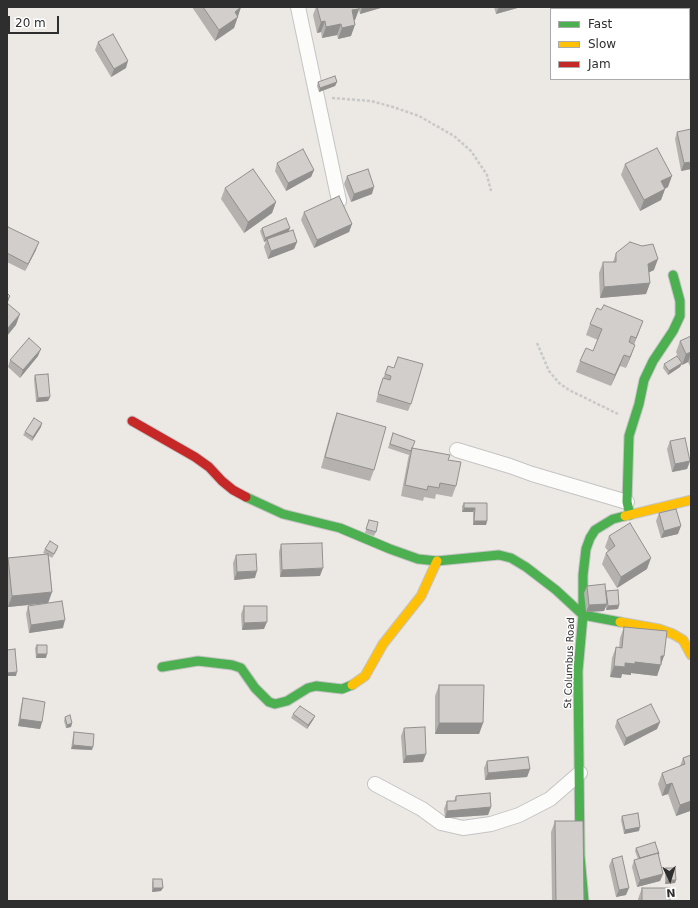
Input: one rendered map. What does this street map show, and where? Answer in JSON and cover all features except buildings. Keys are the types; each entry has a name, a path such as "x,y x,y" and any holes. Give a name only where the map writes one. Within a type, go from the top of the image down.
{"street":[{"path":"298,7 339,201"},
{"path":"457,450 510,466 629,509 629,436 639,404 644,380 652,361 673,331 680,316 680,301 673,275"},
{"path":"132,421 195,457 209,467 233,490 282,514 340,528 418,559 437,561 499,555 511,558 556,590 583,615 660,629 687,641 691,655"},
{"name":"St Columbus Road","path":"584,901 580,856 578,671 583,615 583,575 586,549 595,530 629,509 691,500"},
{"path":"162,667 198,661 232,665 241,668 255,688 269,702 278,704 288,701 308,688 316,686 330,689 342,689 356,683 365,676 383,644 421,596 437,561"},
{"path":"375,784 422,809 441,823 463,828 491,824 519,815 550,799 580,773"}],"path":[{"path":"317,97 371,101 418,116 437,126 454,136 471,151 487,175 491,191"},
{"path":"537,343 549,371 559,383 569,390 633,421"}],"traffic: fast":[{"path":"630,515 627,502 629,436 639,404 644,380 653,361 673,331 680,316 680,301 673,275"},
{"path":"246,497 283,514 340,528 418,559 437,561 499,555 511,558 526,567 556,590 583,615 620,622"},
{"path":"584,901 580,856 578,671 583,615 583,575 586,549 595,530 613,519 625,516"},
{"path":"162,667 198,661 232,665 241,668 255,688 269,702 275,704 287,701 308,688 316,686 342,689 352,685"}],"traffic: slow":[{"path":"625,516 691,500"},
{"path":"352,685 365,676 383,644 421,596 437,561"},
{"path":"620,622 659,629 673,634 683,640 691,655"}],"traffic: jam":[{"path":"132,421 195,457 209,467 233,490 246,497"}]}
